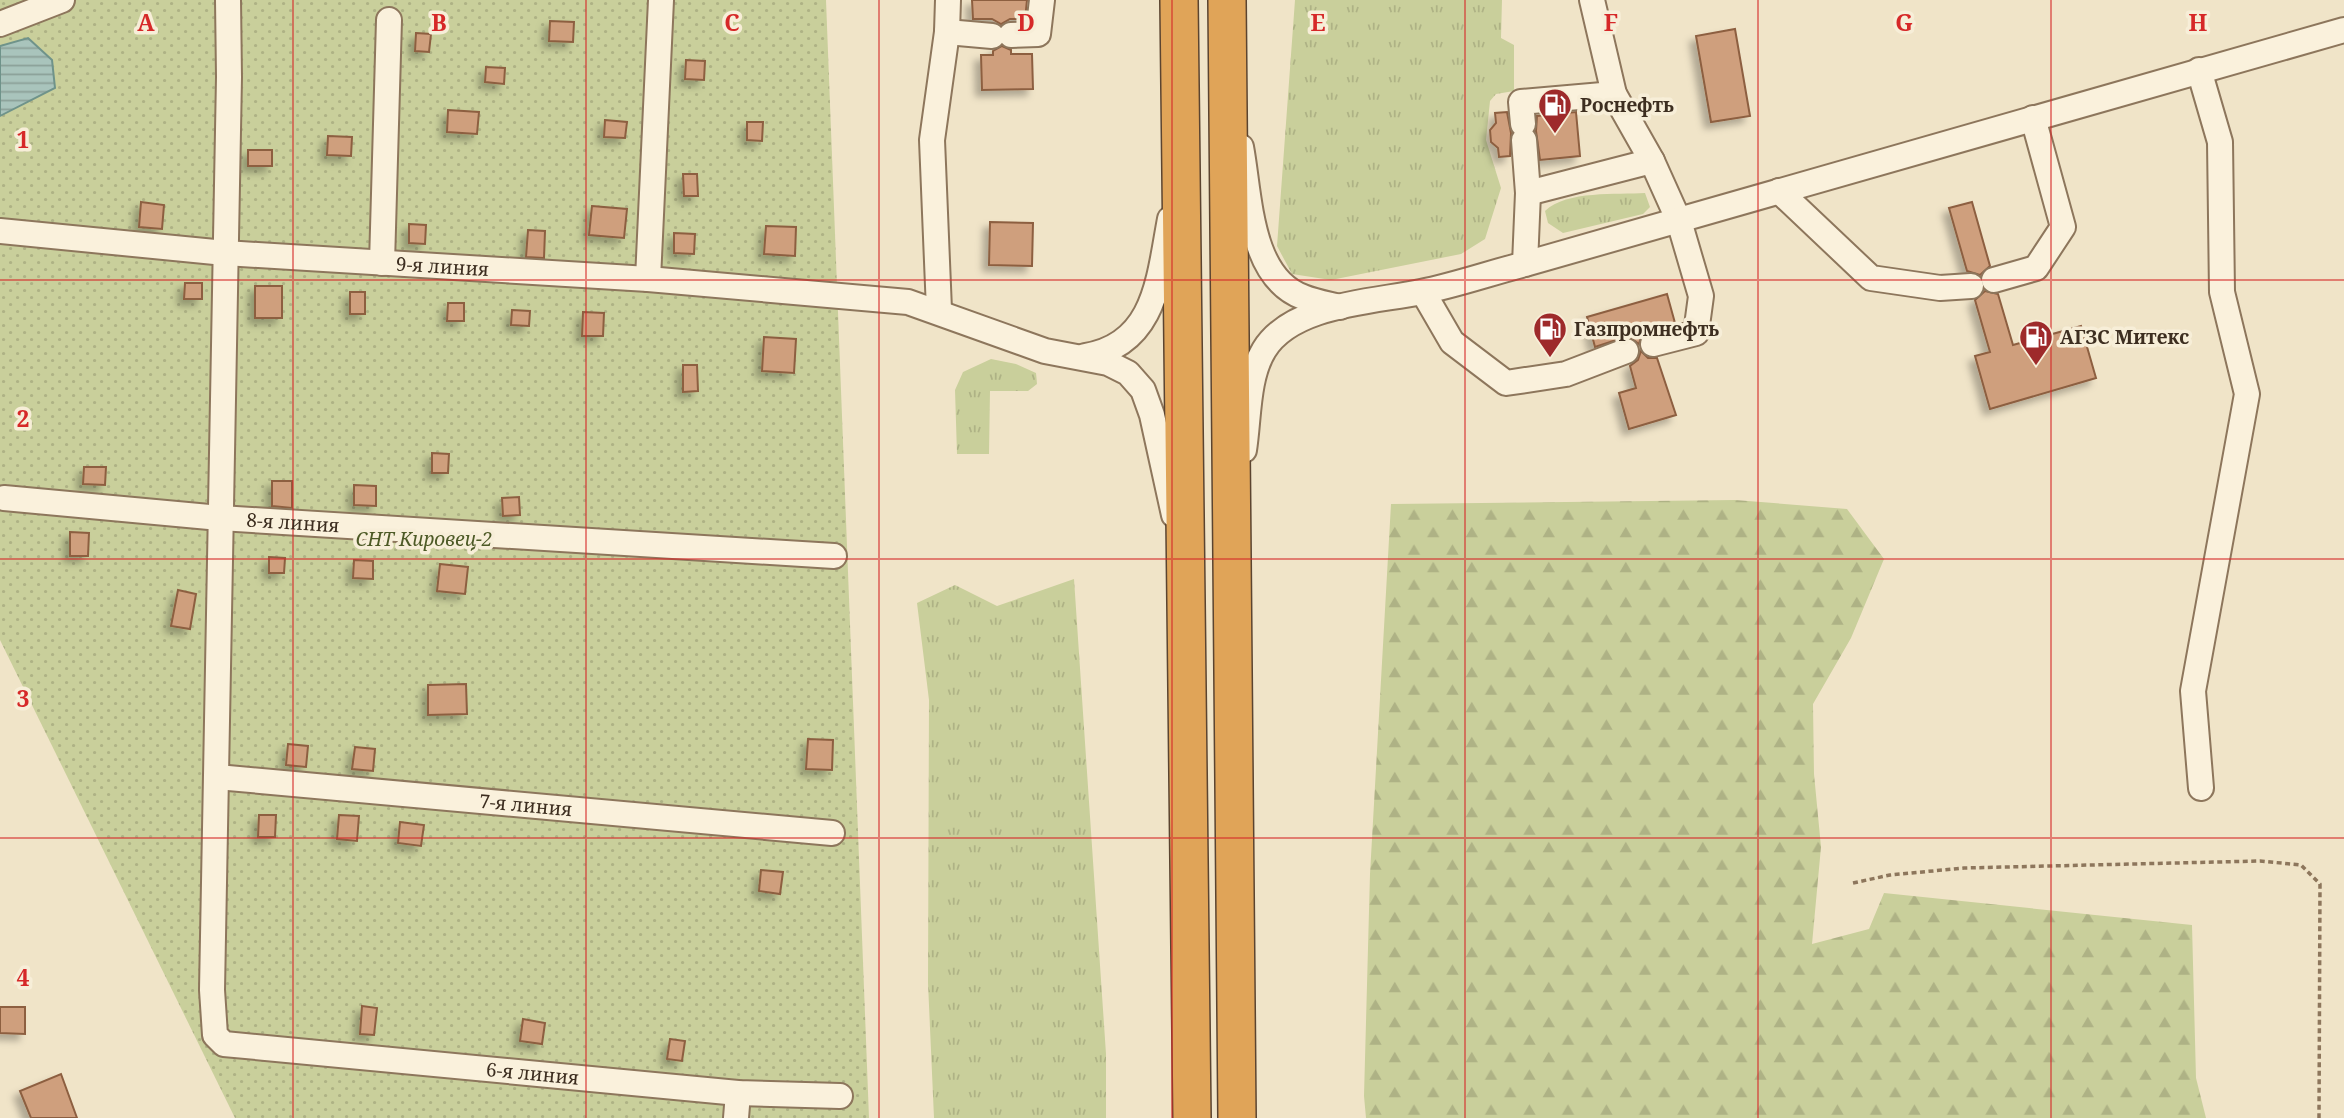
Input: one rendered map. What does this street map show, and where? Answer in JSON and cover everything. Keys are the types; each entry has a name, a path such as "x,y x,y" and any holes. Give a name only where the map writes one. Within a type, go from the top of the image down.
{"highway":[{"path":"1179,0 1192,1118"},
{"path":"1227,0 1237,1118"}],"street":[{"path":"0,24 62,0"},
{"path":"648,279 661,0"},
{"path":"939,310 932,140 947,32 948,0"},
{"path":"947,32 1038,34 1042,0"},
{"path":"1592,0 1614,94 1653,161 1679,221 1701,296 1696,333 1653,344"},
{"path":"217,777 225,253 233,3"},
{"path":"382,262 389,20"},
{"path":"1231,526 1255,369 1278,332 1296,321 1341,307 1423,292 1525,264 2344,30"},
{"path":"2199,70 2220,142 2222,292 2247,394 2193,691 2201,788"},
{"path":"1229,84 1259,246 1272,273 1301,297 1341,307"},
{"path":"1525,264 1528,193 1521,102 1614,94"},
{"path":"1779,191 1871,278 1940,288 1983,283 2036,268 2063,227 2032,118"},
{"path":"1074,358 1106,353 1135,332 1145,317 1157,286 1181,157"},
{"path":"1528,193 1653,161"},
{"name":"9-я линия","path":"0,231 225,253 648,279 886,300 939,310 966,324 1074,358 1108,363 1128,373 1143,390 1152,415 1186,566"},
{"path":"1423,292 1452,342 1506,383 1566,374 1626,351"},
{"name":"8-я линия","path":"4,498 220,518 834,556"},
{"name":"7-я линия","path":"217,777 832,833"},
{"name":"6-я линия","path":"217,777 212,990 215,1035 224,1044 738,1093 840,1096"},
{"path":"736,1118 738,1093"}],"path":[{"path":"1853,883 1890,875 1964,868 2182,861 2260,861 2301,865 2320,884 2319,1118"}],"green space":[{"name":"СНТ Кировец-2","path":"0,0 826,0 869,1118 235,1118 0,640"},
{"path":"1295,0 1502,0 1501,38 1514,45 1514,91 1496,94 1490,101 1486,140 1501,188 1485,239 1461,254 1331,280 1292,274 1277,246"},
{"path":"1645,193 1650,207 1643,214 1563,233 1548,223 1545,211 1554,204 1579,197"},
{"path":"991,359 1016,364 1036,373 1037,384 1028,391 990,391 989,454 957,454 955,390 963,372"},
{"path":"1735,500 1847,509 1884,559 1851,638 1813,704 1814,774 1821,847 1812,944 1869,929 1884,893 2192,925 2196,1078 2206,1118 1366,1118 1364,1096 1370,874 1391,504"},
{"path":"1074,579 1106,1054 1106,1118 934,1118 928,983 929,700 917,603 955,585 997,606"}],"water":[{"path":"28,38 52,60 55,88 0,116 0,46"}],"building":[{"path":"972,0 1027,0 1025,19 1010,19 1001,24 992,19 973,19"},
{"path":"550,21 574,22 573,42 549,41"},
{"path":"1735,29 1750,116 1711,122 1696,36"},
{"path":"416,33 431,34 429,52 415,51"},
{"path":"1002,46 1011,50 1011,54 1032,54 1033,89 982,90 981,55 993,55 993,51"},
{"path":"686,60 705,61 704,80 685,79"},
{"path":"486,67 505,68 504,84 485,82"},
{"path":"448,110 479,112 477,134 447,132"},
{"path":"1507,112 1511,133 1510,156 1499,157 1498,148 1491,142 1490,130 1496,123 1495,113"},
{"path":"1576,112 1580,156 1540,160 1537,116"},
{"path":"605,120 627,122 625,138 604,137"},
{"path":"747,122 763,122 762,141 747,140"},
{"path":"328,136 352,137 351,156 327,155"},
{"path":"248,150 272,150 272,166 248,166"},
{"path":"683,174 697,174 698,196 684,196"},
{"path":"141,202 164,205 162,229 139,227"},
{"path":"1972,202 1990,266 1980,275 1967,271 1949,208"},
{"path":"592,206 627,209 624,238 589,235"},
{"path":"990,222 1033,223 1032,266 989,265"},
{"path":"409,224 426,225 425,244 409,243"},
{"path":"766,226 796,227 795,256 764,254"},
{"path":"528,230 545,231 544,258 526,257"},
{"path":"674,233 695,234 694,254 674,253"},
{"path":"185,283 202,283 202,299 184,299"},
{"path":"255,286 282,286 282,318 255,318"},
{"name":"АГЗС Митекс","path":"1985,291 1998,294 2013,345 2081,326 2096,378 1990,409 1975,356 1990,352 1975,300"},
{"path":"350,292 365,292 365,314 350,314"},
{"path":"1667,294 1675,323 1642,334 1639,344 1628,336 1595,347 1587,317"},
{"path":"448,303 464,303 464,321 447,321"},
{"path":"512,310 530,311 529,326 511,325"},
{"path":"583,312 604,313 603,336 582,336"},
{"path":"764,337 796,339 794,373 762,371"},
{"path":"1641,351 1648,358 1657,358 1676,415 1629,429 1619,393 1636,388 1630,366 1638,360"},
{"path":"683,365 697,365 698,391 683,392"},
{"path":"432,453 449,454 448,473 432,473"},
{"path":"84,467 106,467 105,485 83,484"},
{"path":"272,481 292,481 292,508 272,506"},
{"path":"354,485 376,486 376,506 354,505"},
{"path":"519,497 520,515 503,516 502,498"},
{"path":"70,532 89,533 88,556 70,556"},
{"path":"269,557 285,558 284,573 269,573"},
{"path":"354,560 373,561 373,579 353,578"},
{"path":"440,564 468,567 465,594 437,591"},
{"path":"178,590 196,594 190,629 171,626"},
{"path":"466,684 467,714 428,715 428,685"},
{"path":"808,739 833,740 832,770 806,769"},
{"path":"288,744 308,746 306,767 286,765"},
{"path":"355,747 375,749 373,771 352,769"},
{"path":"259,815 276,815 275,837 258,837"},
{"path":"339,815 359,816 357,841 337,839"},
{"path":"400,822 424,825 421,846 398,843"},
{"path":"761,870 783,872 780,894 759,891"},
{"path":"362,1006 377,1008 374,1035 360,1034"},
{"path":"0,1007 25,1007 25,1034 0,1033"},
{"path":"523,1019 545,1023 542,1044 520,1041"},
{"path":"670,1039 685,1041 682,1061 667,1059"},
{"path":"61,1074 77,1118 31,1118 20,1091"}],"place":[{"name":"Роснефть","path":"1555,135"},
{"name":"Газпромнефть","path":"1550,359"},
{"name":"АГЗС Митекс","path":"2036,367"}]}
